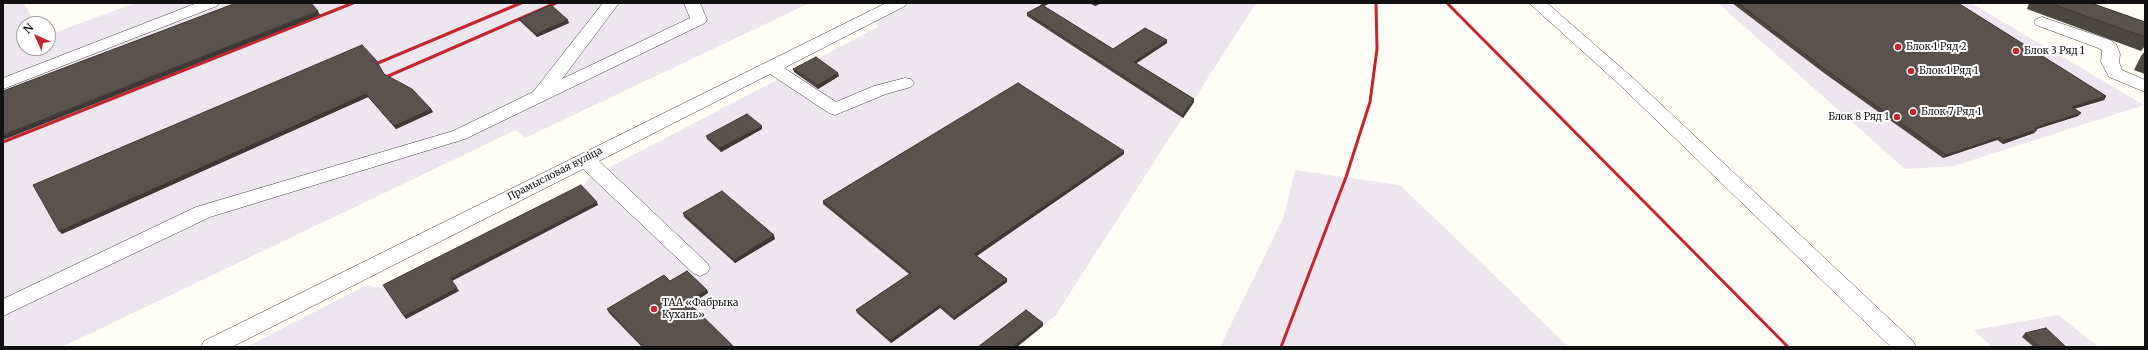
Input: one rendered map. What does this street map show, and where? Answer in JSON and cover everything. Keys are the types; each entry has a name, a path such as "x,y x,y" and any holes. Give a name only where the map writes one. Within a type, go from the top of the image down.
{"street":[{"path":"3,84 211,3"},
{"path":"539,96 611,3"},
{"path":"3,308 203,212 458,135 699,20 692,3"},
{"name":"Прамысловая вуліца","path":"212,347 899,3"},
{"path":"1537,3 1627,82 1905,347"},
{"path":"2042,22 2104,44 2110,48 2112,54 2110,62 2115,73 2145,87"},
{"path":"771,67 835,109 880,90 905,83"},
{"path":"584,160 600,172 700,268"}],"shaded area":[{"path":"13,3 24,3 31,16 16,16 16,56 56,56 56,32 135,3 810,3 525,138 516,130 62,347 3,347 3,6"},
{"path":"912,3 1256,3 1056,315 1017,347 246,347 367,285 385,289 582,188 589,178 878,27 876,21"},
{"path":"1718,3 1971,3 2144,105 1954,166 1905,169"},
{"path":"1295,170 1400,185 1569,347 1220,347 1284,216"},
{"path":"2058,315 2099,347 1992,347 1974,330"}],"building":[{"path":"236,3 311,3 318,11 3,135 3,91"},
{"path":"1738,3 1958,3 2106,96 2072,107 2081,113 2034,128 2037,130 2005,140 2000,137 1946,155 1826,70"},
{"path":"2049,3 2091,3 2145,22 2145,37"},
{"path":"551,5 568,20 536,34 519,19"},
{"path":"1042,5 1113,49 1145,28 1167,40 1134,62 1194,99 1183,115 1027,13"},
{"path":"362,45 376,60 384,74 412,89 431,109 394,126 366,94 59,231 33,185"},
{"path":"816,57 838,73 818,85 793,69"},
{"path":"1018,83 1124,151 974,254 1007,279 954,317 940,305 890,340 856,310 911,273 823,201"},
{"path":"747,114 762,126 720,148 706,136"},
{"path":"581,185 597,202 450,278 457,288 404,316 383,285"},
{"path":"722,191 774,235 734,260 683,213"},
{"name":"ТАА «Фабрыка Кухань»","path":"687,271 707,290 688,302 734,347 643,347 607,309 664,275 670,281"},
{"path":"1026,310 1043,323 1012,347 978,347"},
{"path":"2046,328 2066,347 2040,347 2025,333"}],"railway":[{"path":"3,142 353,3"},
{"path":"378,63 521,3"},
{"path":"386,77 556,3"},
{"path":"1281,347 1346,177 1370,102 1377,49 1376,3"},
{"path":"1447,3 1788,347"}],"place":[{"name":"Блок 1 Ряд 2","path":"1898,47"},
{"name":"Блок 3 Ряд 1","path":"2016,51"},
{"name":"Блок 1 Ряд 1","path":"1911,71"},
{"name":"Блок 7 Ряд 1","path":"1913,112"},
{"name":"Блок 8 Ряд 1","path":"1897,117"},
{"name":"ТАА «Фабрыка Кухань»","path":"654,309"}]}
